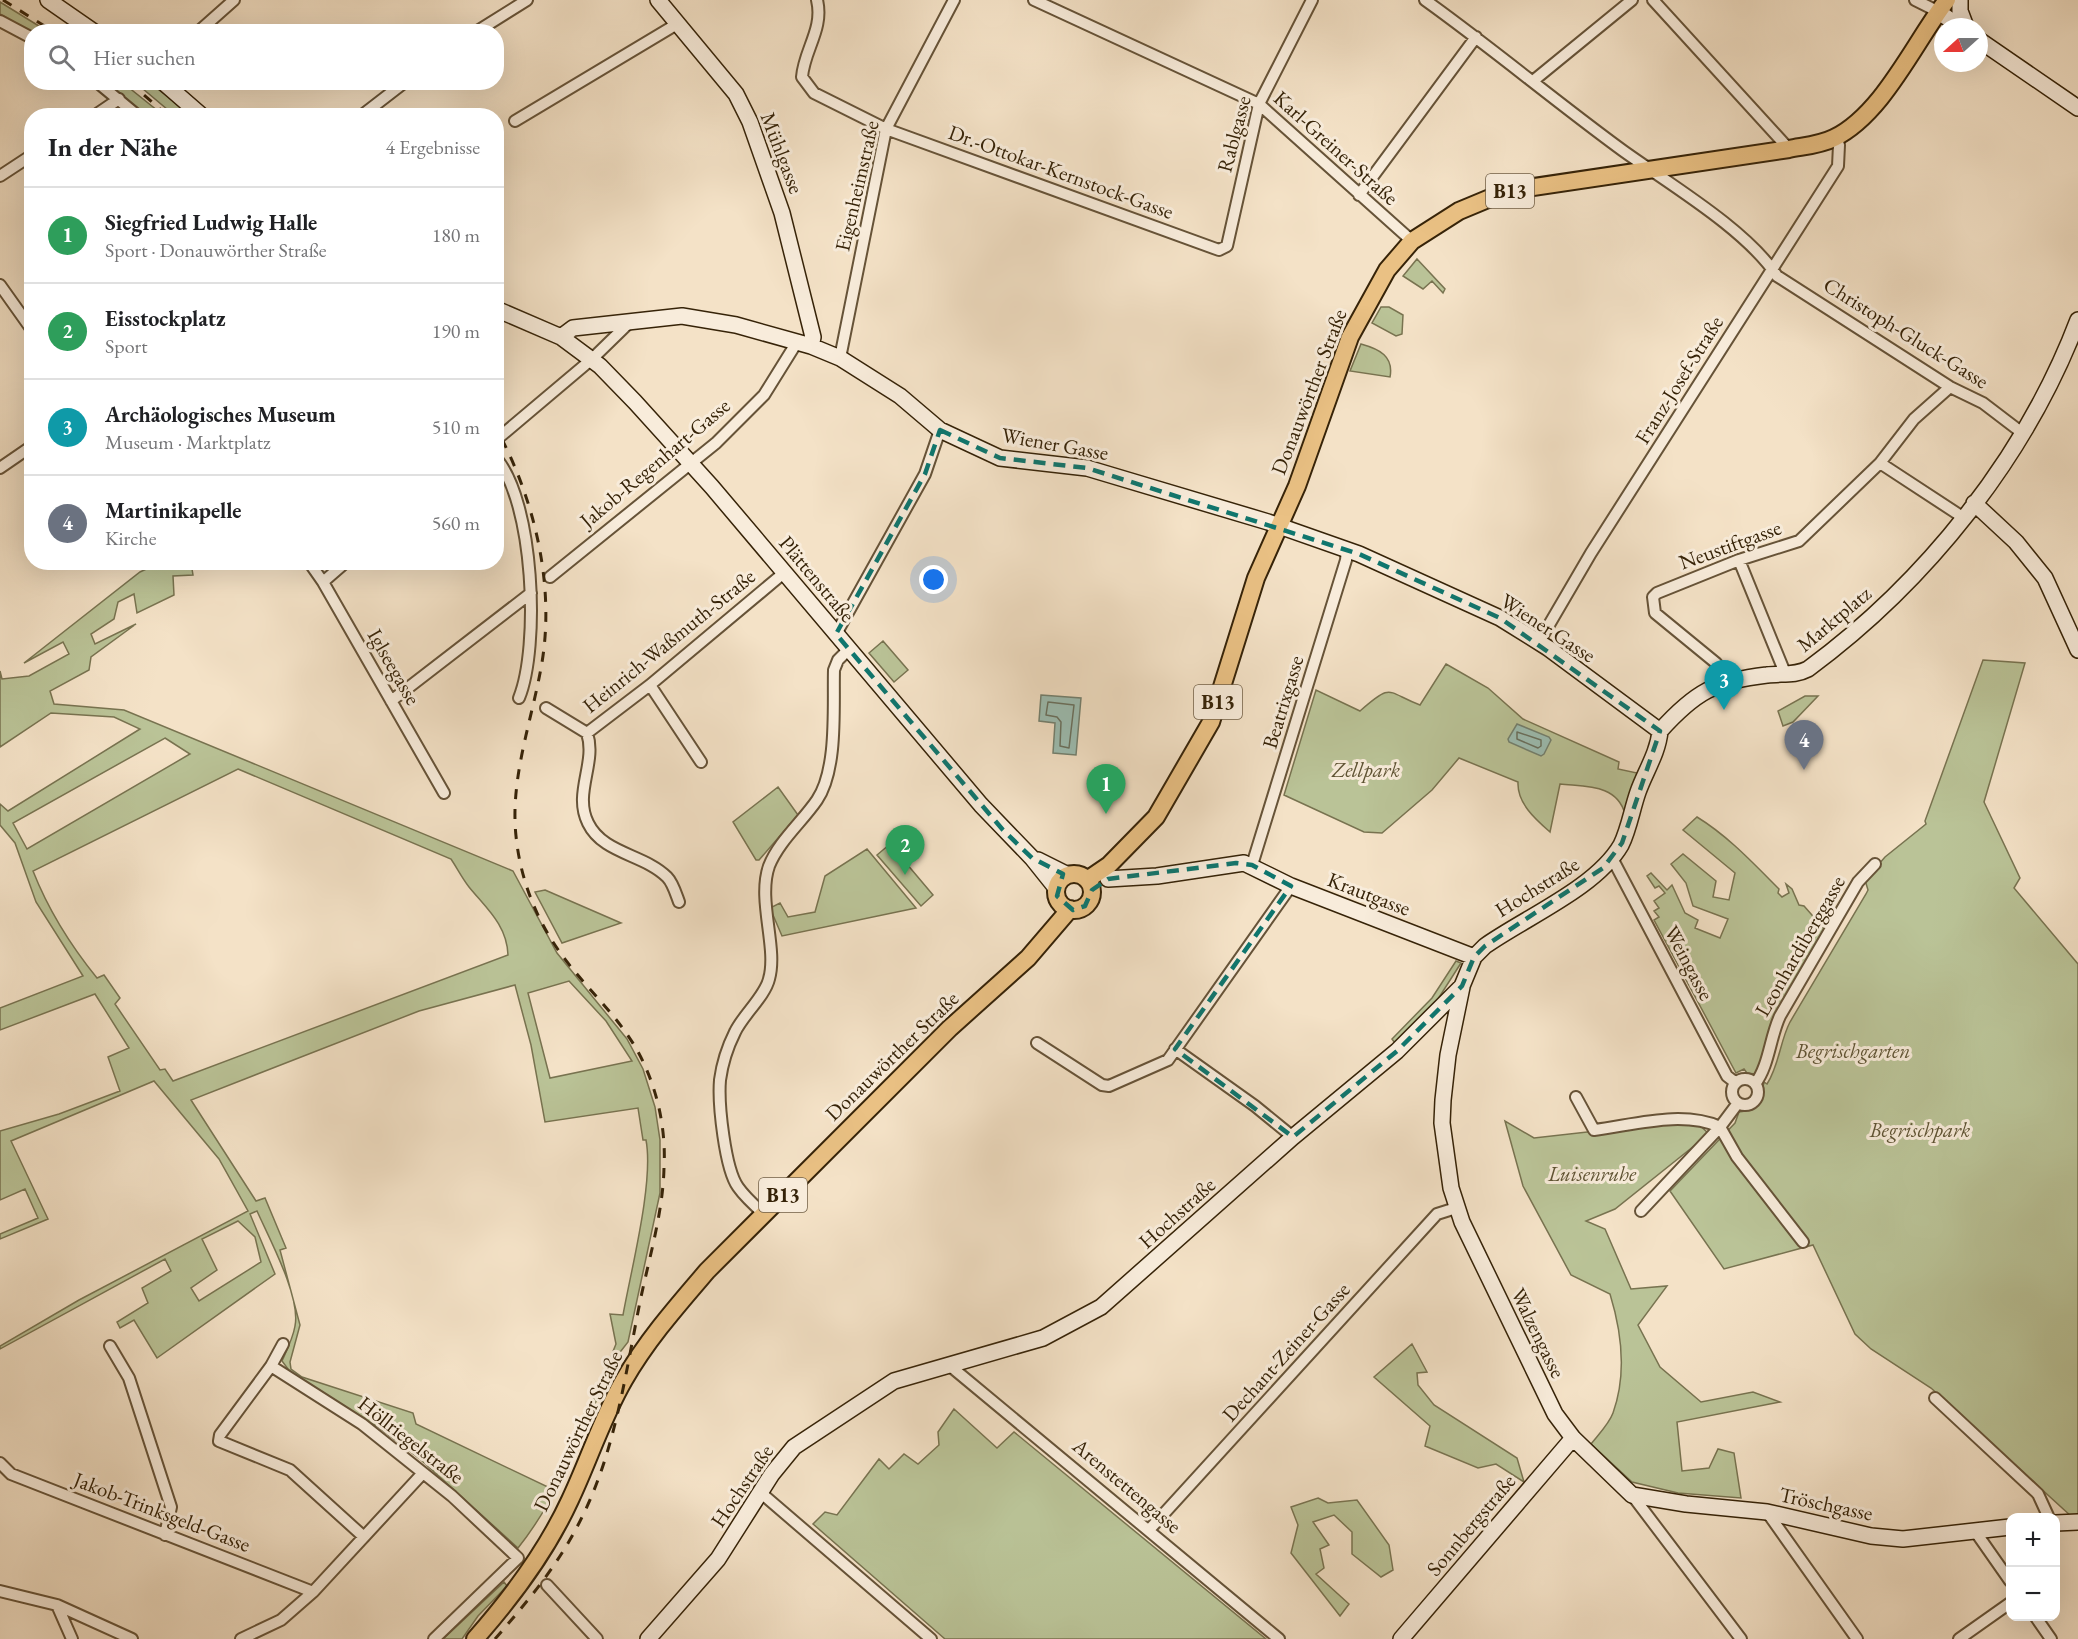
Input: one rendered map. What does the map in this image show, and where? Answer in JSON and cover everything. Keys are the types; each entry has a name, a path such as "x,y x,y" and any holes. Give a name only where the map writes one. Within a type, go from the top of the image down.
{"main road":[{"path":"48,0 82,24"},
{"name":"Mühlgasse","path":"658,0 736,94 750,122 782,213 813,337 804,344"},
{"path":"1960,0 1963,18"},
{"path":"1943,6 1953,18"},
{"name":"Donauwörther Straße","path":"1090,885 1108,879 1133,855 1168,800 1211,722 1256,578 1297,486 1350,337 1387,270 1412,241 1459,211 1507,191 1554,182 1621,175 1789,149 1835,138 1863,118 1943,6"},
{"path":"1988,46 2078,108"},
{"path":"172,90 193,108"},
{"path":"504,312 561,337"},
{"name":"Wiener Gasse","path":"561,337 573,328 682,316 736,325 804,344 840,358 900,396 940,430 1000,459 1087,468 1279,525 1347,549 1500,618 1539,642 1660,731"},
{"name":"Marktplatz","path":"1660,731 1680,709 1714,684 1800,673 1808,669 1855,630 1930,558 1964,518 2021,432 2049,382 2078,320"},
{"name":"Plättenstraße","path":"561,337 592,359 692,464 981,805 1032,858 1061,898"},
{"path":"1974,503 2016,542 2045,578 2078,650"},
{"name":"Hochstraße","path":"648,1639 718,1559 760,1492 794,1447 894,1381 1043,1338 1101,1307 1293,1137 1397,1051 1462,986 1474,957 1514,926 1588,882 1612,858 1622,843 1638,793 1659,742 1660,731"},
{"name":"Donauwörther Straße","path":"1090,885 1151,824"},
{"name":"Plättenstraße","path":"1032,858 1068,875"},
{"path":"1108,879 1148,878 1236,863 1252,865"},
{"name":"Krautgasse","path":"1252,865 1291,886 1474,957"},
{"path":"1068,875 1078,874 1090,885"},
{"name":"B13","path":"1068,875 1060,881 1061,898 1080,909 1086,904 1090,885"},
{"name":"Donauwörther Straße","path":"475,1639 522,1582 550,1538 570,1501 604,1419 624,1380 648,1343 707,1271 942,1037 1038,947 1061,898"},
{"name":"Walzengasse","path":"1462,986 1444,1077 1442,1123 1456,1208 1555,1414 1573,1438 1632,1495"},
{"name":"Sonnbergstraße","path":"1404,1638 1573,1438"},
{"name":"Tröschgasse","path":"1632,1495 1686,1504 1767,1512 1870,1536 1903,1539 2006,1527"},
{"path":"2060,1523 2078,1522"}],"street":[{"path":"207,24 234,0"},
{"path":"489,24 527,0"},
{"name":"Dr.-Ottokar-Kernstock-Gasse","path":"817,0 819,28 804,60 802,77 814,93 886,129 1222,250"},
{"name":"Eigenheimstraße","path":"840,358 886,129 954,0"},
{"name":"Karl-Greiner-Straße","path":"1034,0 1259,104 1412,241"},
{"name":"Rablgasse","path":"1222,250 1227,246 1259,104 1312,0"},
{"name":"Christoph-Gluck-Gasse","path":"1425,0 1623,150 1668,180 1764,257 1777,276 1950,387 1983,403 2021,432"},
{"path":"1533,81 1632,0"},
{"path":"1653,0 1789,149"},
{"path":"1916,0 1943,6"},
{"path":"0,21 24,34"},
{"path":"515,121 677,24"},
{"path":"1359,195 1476,37"},
{"path":"107,90 129,108"},
{"path":"371,108 395,90"},
{"path":"106,108 119,99"},
{"name":"Franz-Josef-Straße","path":"1539,642 1591,553 1838,166 1839,145 1835,138"},
{"path":"1621,175 1623,150"},
{"path":"0,176 24,160"},
{"path":"0,285 24,319"},
{"path":"504,433 592,359 632,320"},
{"name":"Jakob-Regenhart-Gasse","path":"550,577 692,464 764,395 804,344"},
{"name":"Neustiftgasse","path":"1731,681 1716,663 1655,613 1652,604 1653,597 1657,593 1739,560 1798,541 1880,463 1914,419 1950,387"},
{"path":"836,634 925,474 940,430"},
{"path":"0,468 24,452"},
{"path":"1880,463 1964,518"},
{"path":"504,474 522,520 531,593 532,622 519,698"},
{"name":"Beatrixgasse","path":"1252,865 1287,758 1346,560 1347,549"},
{"path":"1739,560 1785,674"},
{"name":"Iglseegasse","path":"315,570 444,793"},
{"path":"323,582 337,570"},
{"name":"Heinrich-Waßmuth-Straße","path":"546,708 587,733 650,685 785,572"},
{"path":"391,701 531,593"},
{"path":"764,1214 737,1186 729,1165 724,1142 720,1083 733,1035 745,1013 769,983 772,968 766,895 769,867 780,848 818,799 825,785 831,750 834,670 838,660 849,649"},
{"path":"650,685 701,762"},
{"path":"587,733 591,745 582,796 583,811 589,826 602,842 667,877 679,902"},
{"name":"Weingasse","path":"1612,858 1727,1076 1736,1083"},
{"name":"Leonhardiberggasse","path":"1755,1084 1761,1077 1771,1035 1780,1016 1858,882 1875,864"},
{"path":"1037,1043 1089,1078 1109,1086 1168,1060 1291,886"},
{"path":"1175,1049 1293,1137"},
{"path":"1746,1079 1755,1084 1757,1095 1755,1101 1744,1105 1738,1103 1733,1097 1732,1089 1736,1083 1746,1079"},
{"path":"1576,1096 1594,1130 1683,1119 1703,1120 1720,1127 1737,1157 1803,1242"},
{"path":"1641,1211 1720,1127 1738,1103"},
{"name":"Dechant-Zeiner-Gasse","path":"1149,1530 1437,1214 1456,1208"},
{"path":"283,1344 271,1366 220,1435 219,1441 290,1470 364,1537"},
{"path":"110,1346 129,1378 171,1507 165,1535"},
{"name":"Arenstettengasse","path":"949,1365 1279,1639"},
{"name":"Höllriegelstraße","path":"271,1366 362,1424 468,1510 518,1558 434,1639"},
{"path":"1935,1398 2038,1494 2047,1513"},
{"name":"Jakob-Trinksgeld-Gasse","path":"0,1463 10,1474 313,1592"},
{"path":"241,1639 281,1620 313,1592 423,1473"},
{"path":"760,1492 931,1639"},
{"name":"Walzengasse","path":"1632,1495 1741,1639"},
{"path":"1767,1512 1857,1639"},
{"path":"1976,1531 2006,1575"},
{"path":"547,1585 597,1639"},
{"path":"0,1592 57,1605 132,1639"},
{"path":"57,1605 72,1639"},
{"path":"1959,1639 2006,1606"},
{"path":"2038,1621 2051,1639"}],"highlighted area":[{"path":"940,430 1000,458 1087,468 1359,554 1500,618 1660,731 1622,843 1603,868 1485,946 1474,957 1462,986 1397,1051 1293,1137 1175,1049 1291,886 1252,865 1236,863 1108,879 1092,890 1085,906 1073,910 1057,896 1063,874 1032,858 1003,830 836,634 925,474"}],"green space":[{"path":"0,2 36,24 24,24 24,28 0,14"},
{"path":"115,90 132,90 154,108 136,108"},
{"path":"144,90 159,90 182,108 166,108"},
{"path":"1417,259 1445,289 1443,293 1432,281 1423,289 1403,276"},
{"path":"1381,307 1389,307 1403,315 1402,334 1396,336 1372,323"},
{"path":"1361,344 1384,354 1390,364 1390,377 1350,371"},
{"path":"144,570 192,570 193,575 173,576 174,595 137,613 134,594 118,602 114,619 91,634 95,644 136,624 91,657 89,670 50,691 54,704 124,710 513,871 557,953 627,1039 643,1069 655,1107 660,1140 660,1193 628,1342 614,1360 560,1481 534,1527 518,1548 421,1460 378,1427 291,1373 282,1361 295,1326 296,1314 293,1300 300,1325 290,1362 291,1369 302,1377 413,1413 416,1424 554,1490 587,1406 591,1405 616,1344 610,1314 623,1315 644,1202 648,1158 638,1108 545,1122 531,1045 515,985 419,1011 191,1100 256,1201 265,1198 286,1248 280,1250 293,1297 283,1268 257,1211 250,1214 275,1274 157,1358 134,1320 120,1328 117,1322 148,1303 142,1288 171,1271 165,1259 0,1349 0,1346 79,1300 248,1211 219,1159 154,1081 11,1141 48,1219 0,1239 0,1234 38,1218 25,1189 0,1200 0,1131 59,1114 120,1091 108,1057 129,1048 95,994 0,1030 0,1008 83,976 36,902 15,843 0,825 0,804 8,811 140,729 114,717 51,713 0,747 0,671 2,679 29,676 69,654 63,642 24,663 140,572","holes":["165,738 190,754 27,849 13,823","238,769 451,859 466,884 500,926 507,944 508,955 173,1081 165,1069 160,1070 115,1004 120,998 104,975 97,978 69,940 33,871","569,981 606,1021 632,1061 550,1078 528,993","238,1221 255,1237 261,1262 199,1301 191,1288 217,1270 202,1239"]},
{"path":"883,641 908,670 894,682 869,653"},
{"name":"Begrischpark","path":"1983,660 2025,663 1984,802 2020,878 2014,888 2078,964 2078,1516 2072,1517 1931,1388 1871,1349 1855,1334 1813,1245 1724,1269 1670,1191 1735,1123 1739,1112 1751,1109 1758,1103 1764,1082 1767,1084 1771,1077 1790,1022 1868,890 1865,880 1885,857 1926,824 1925,821"},
{"name":"Zellpark","path":"1446,664 1488,688 1523,719 1619,762 1618,769 1637,773 1625,814 1621,804 1608,792 1590,787 1560,784 1550,832 1524,804 1518,790 1518,782 1459,758 1432,790 1382,833 1364,832 1284,795 1316,690 1360,711 1379,696 1390,692 1420,705"},
{"path":"1805,696 1818,696 1793,722 1783,726 1778,711"},
{"path":"778,787 798,815 759,860 756,860 733,822"},
{"path":"1697,817 1740,850 1779,889 1778,893 1782,897 1789,893 1786,884 1792,889 1799,905 1804,906 1826,931 1774,1021 1766,1039 1761,1066 1755,1074 1747,1073 1744,1069 1736,1073 1654,920 1659,917 1654,911 1659,908 1654,901 1665,893 1659,886 1655,888 1647,876 1651,873 1667,890 1672,885 1685,913 1698,920 1695,928 1720,938 1728,919 1693,906 1686,883 1671,864 1683,854 1716,881 1713,897 1729,900 1735,873 1683,830"},
{"path":"890,844 933,895 921,906 877,855"},
{"path":"867,849 916,908 782,936 770,908 780,903 788,917 815,912 825,876"},
{"path":"545,890 621,923 562,943 535,892"},
{"path":"1456,961 1461,963 1438,999 1395,1043 1392,1039 1432,998"},
{"name":"Luisenruhe","path":"1694,1120 1709,1134 1615,1209 1586,1221 1605,1229 1631,1289 1667,1286 1638,1325 1660,1367 1701,1402 1753,1392 1780,1402 1677,1422 1682,1471 1709,1468 1718,1449 1734,1453 1741,1498 1678,1493 1632,1482 1591,1444 1611,1417 1617,1398 1621,1368 1618,1324 1610,1294 1571,1275 1523,1186 1505,1121 1534,1138"},
{"path":"1412,1344 1427,1372 1417,1373 1418,1385 1434,1405 1517,1458 1524,1482 1496,1464 1478,1468 1425,1446 1430,1426 1374,1377"},
{"path":"954,1409 997,1448 1014,1432 1266,1639 945,1639 813,1524 825,1512 837,1515 879,1459 889,1469 904,1454 918,1464 939,1445 938,1432"},
{"path":"1318,1498 1328,1503 1357,1500 1389,1545 1393,1570 1381,1577 1352,1554 1352,1532 1334,1515 1313,1522 1329,1545 1320,1549 1324,1568 1316,1574 1349,1604 1340,1616 1291,1553 1298,1525 1291,1507"},
{"path":"504,1582 507,1586 478,1616 462,1639 443,1639"}],"water":[{"path":"1041,695 1081,698 1076,755 1053,753 1055,723 1039,721"},
{"path":"1517,724 1549,737 1551,740 1544,754 1541,756 1509,742 1508,739"}],"railway":[{"path":"3,0 41,24"},
{"path":"138,90 159,108"},
{"path":"495,1639 554,1566 594,1491 619,1409 661,1200 664,1155 664,1142 654,1090 637,1049 550,938 530,896 521,866 516,836 516,793 522,751 541,668 546,607 539,545 522,484 504,443"}],"place":[{"name":"Archäologisches Museum","path":"1724,710"},
{"name":"Martinikapelle","path":"1804,770"},
{"name":"Siegfried Ludwig Halle","path":"1106,814"},
{"name":"Eisstockplatz","path":"905,875"}],"park label":[{"name":"Begrischgarten","path":"1853,1051"}]}
